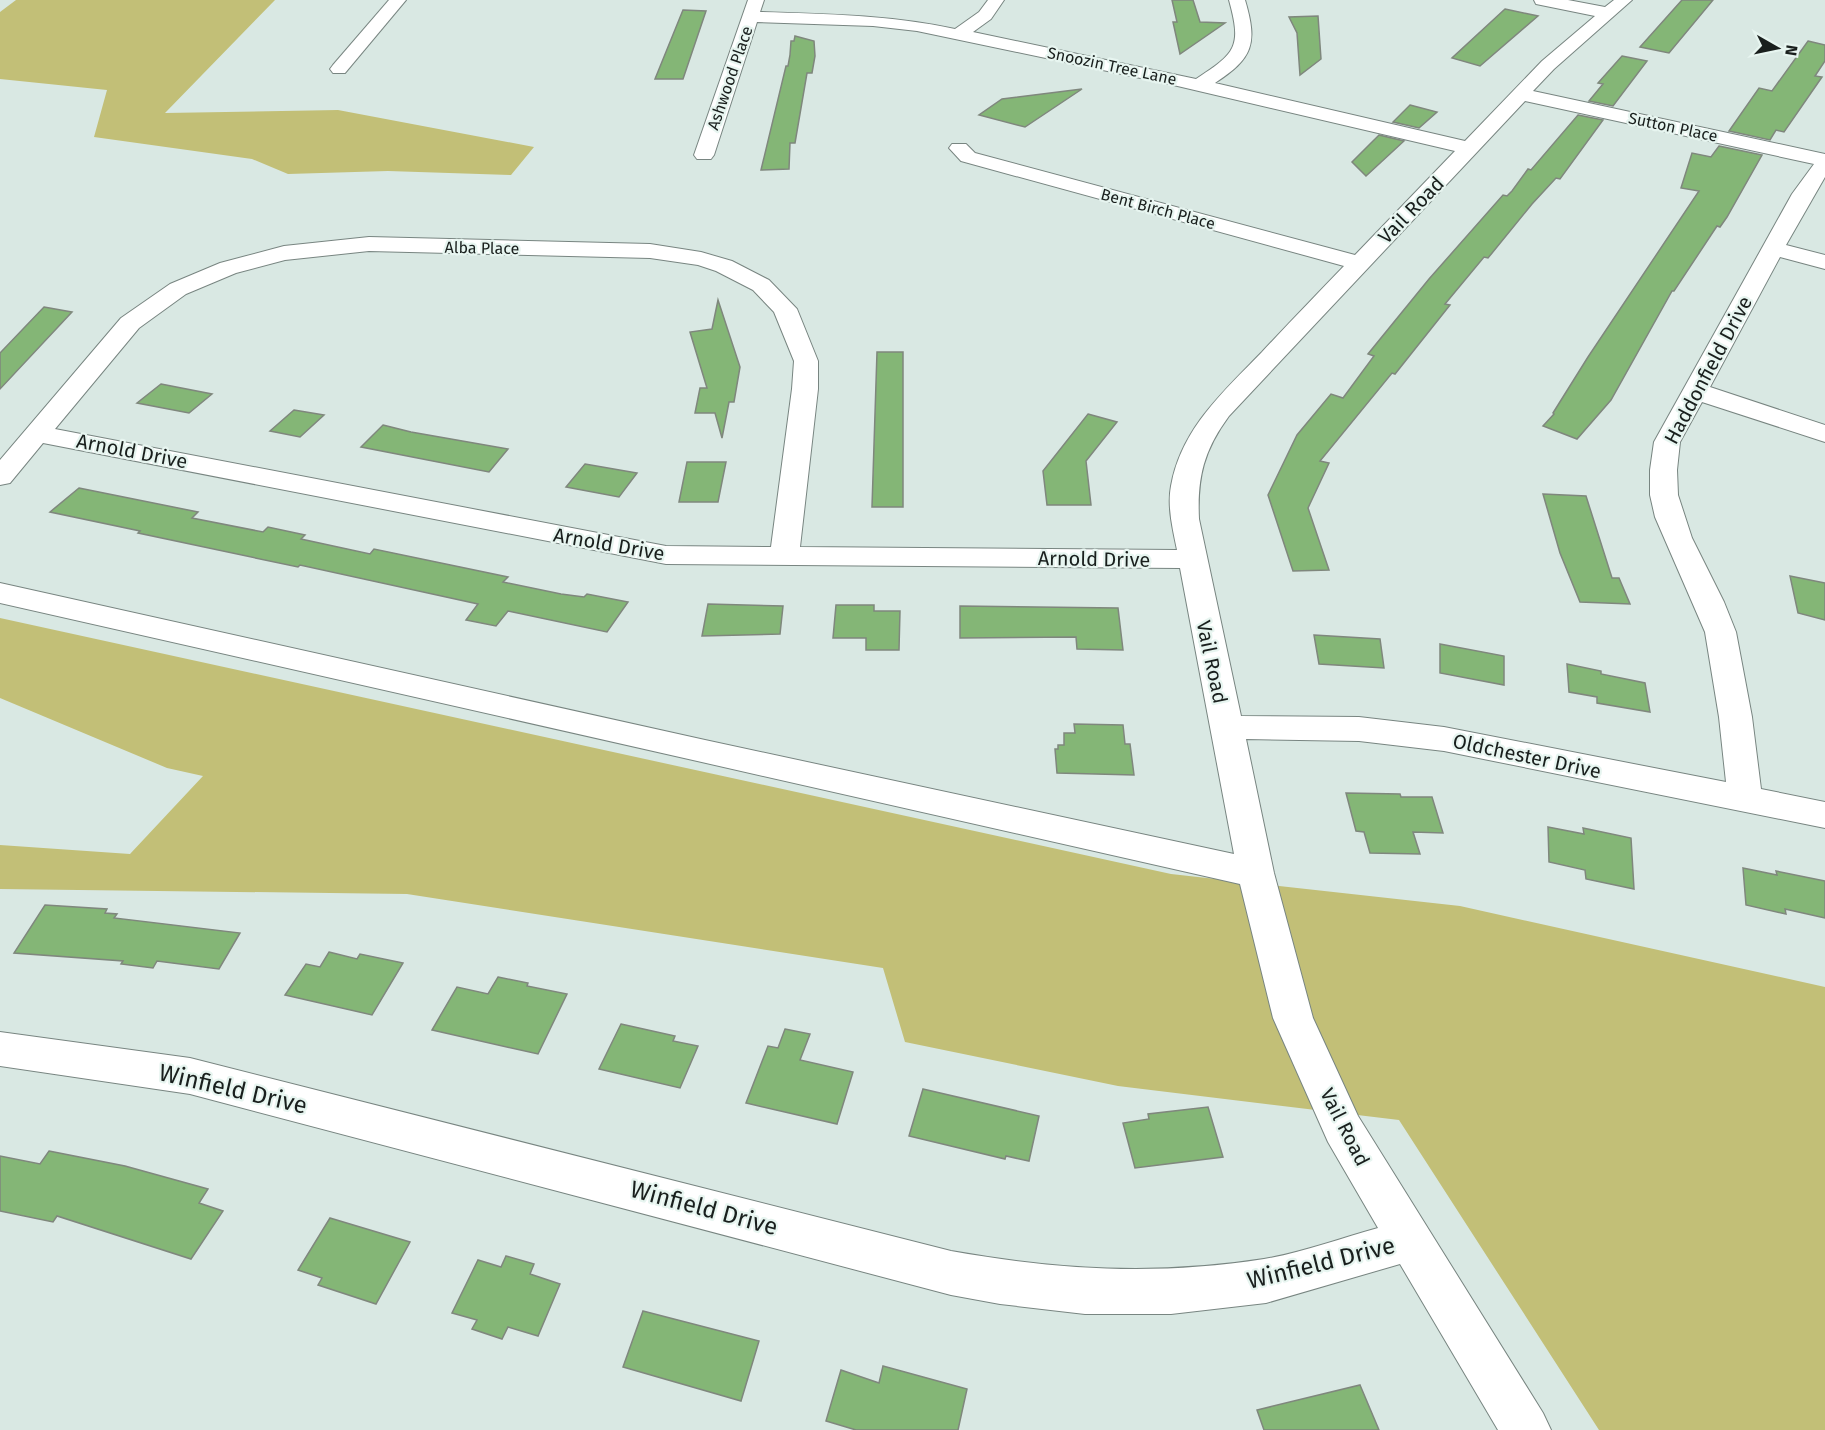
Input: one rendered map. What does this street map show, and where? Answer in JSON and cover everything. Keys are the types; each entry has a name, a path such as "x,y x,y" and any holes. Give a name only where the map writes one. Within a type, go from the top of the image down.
{"street":[{"path":"339,69 398,0"},
{"path":"958,34 979,21 990,11 996,0"},
{"path":"1199,85 1221,71 1240,52 1246,33 1237,0"},
{"path":"1542,0 1616,7"},
{"name":"Vail Road","path":"1526,1430 1343,1129 1293,1018 1256,873 1192,559 1185,519 1184,488 1191,460 1203,433 1220,410 1548,65 1616,7"},
{"name":"Snoozin Tree Lane","path":"753,8 873,21 958,34 1199,85 1469,148"},
{"name":"Ashwood Place","path":"704,155 753,8"},
{"name":"Sutton Place","path":"1520,94 1825,161"},
{"name":"Bent Birch Place","path":"959,148 968,157 1360,263"},
{"name":"Haddonfield Drive","path":"1745,800 1739,724 1719,629 1693,567 1671,526 1663,496 1662,467 1667,442 1803,194 1825,161"},
{"name":"Alba Place","path":"0,477 130,323 172,292 204,277 258,259 318,248 369,244 650,251 677,254 724,266 761,285 785,309 800,343 806,361 806,389 784,556"},
{"path":"1773,248 1825,262"},
{"path":"1695,391 1825,434"},
{"name":"Arnold Drive","path":"37,434 666,555 1192,559"},
{"path":"0,593 794,772 1256,873"},
{"name":"Oldchester Drive","path":"1226,727 1359,729 1444,739 1825,815"},
{"name":"Winfield Drive","path":"0,1049 190,1076 951,1273 1000,1282 1085,1292 1171,1292 1266,1281 1410,1240"}],"shaded area":[{"path":"16,0 275,0 165,113 338,110 534,147 511,175 388,171 288,174 252,159 94,137 107,90 0,79 0,12"},
{"path":"0,618 1171,874 1460,906 1825,987 1825,1430 1599,1430 1399,1120 1118,1086 905,1042 883,968 407,894 0,889 0,845 130,854 203,776 167,768 0,698"}],"building":[{"path":"1172,0 1193,0 1200,22 1225,23 1180,54 1173,22 1177,22"},
{"path":"1682,0 1713,0 1669,53 1640,47"},
{"path":"1505,9 1538,16 1480,66 1452,58"},
{"path":"683,10 706,11 683,79 655,79"},
{"path":"1318,16 1321,59 1300,75 1297,33 1289,17"},
{"path":"795,36 814,41 815,56 812,73 807,73 795,143 790,143 789,169 761,170 786,66 788,66 791,41 794,41"},
{"path":"1808,41 1825,45 1825,61 1815,76 1822,77 1784,132 1776,130 1770,140 1729,131 1759,88 1772,91"},
{"path":"1622,56 1647,61 1613,106 1589,101 1603,84 1598,83"},
{"path":"1082,89 1025,127 979,115 1002,99"},
{"path":"1410,105 1437,112 1419,128 1393,122"},
{"path":"1578,115 1603,120 1560,179 1556,178 1532,204 1488,258 1484,257 1445,304 1450,305 1395,374 1392,373 1320,461 1329,463 1308,508 1329,570 1293,571 1268,495 1297,435 1331,394 1343,398 1374,356 1368,354 1429,279 1503,195 1507,196 1512,191 1528,169 1531,170"},
{"path":"1379,135 1404,141 1366,176 1352,162"},
{"path":"1719,146 1762,155 1727,217 1720,227 1717,226 1672,291 1611,400 1577,439 1543,426 1554,414 1588,357 1699,191 1681,188 1692,153 1711,157"},
{"path":"718,300 740,367 734,402 729,402 722,438 715,413 695,413 700,388 707,388 690,332 712,329"},
{"path":"44,307 72,312 0,389 0,353"},
{"path":"877,352 903,352 903,507 872,507"},
{"path":"161,384 212,394 189,413 137,403"},
{"path":"294,410 324,415 300,437 270,431"},
{"path":"1088,414 1117,422 1086,461 1091,505 1047,505 1043,471"},
{"path":"383,425 508,449 489,472 361,447"},
{"path":"687,462 726,462 718,502 679,502"},
{"path":"585,464 637,473 619,497 566,487"},
{"path":"79,488 198,512 192,518 263,532 268,527 305,535 301,539 370,554 374,549 508,577 503,582 561,594 584,597 587,594 628,602 607,632 508,611 496,626 466,620 478,604 138,533 140,531 50,512"},
{"path":"1543,494 1586,496 1612,578 1619,578 1630,604 1580,602 1560,553"},
{"path":"1790,576 1825,583 1825,620 1798,613"},
{"path":"708,604 783,606 780,634 702,636"},
{"path":"836,605 874,605 874,611 900,611 899,650 866,650 866,638 833,638"},
{"path":"960,606 1118,608 1123,650 1077,649 1076,637 960,638"},
{"path":"1314,635 1380,639 1384,668 1319,664"},
{"path":"1440,644 1504,656 1504,685 1440,673"},
{"path":"1567,664 1645,683 1650,712 1597,703 1597,697 1569,692"},
{"path":"1074,724 1123,725 1125,744 1130,744 1134,775 1057,773 1055,749 1058,749 1058,745 1064,745 1064,733 1075,733"},
{"path":"1346,793 1432,797 1443,833 1413,832 1420,854 1370,853 1364,832 1356,831"},
{"path":"1548,827 1584,834 1583,828 1631,838 1634,889 1586,879 1585,870 1549,862"},
{"path":"1743,868 1777,875 1776,871 1825,881 1825,918 1785,909 1786,914 1746,905"},
{"path":"45,905 107,909 105,913 117,914 114,918 240,933 219,969 157,961 153,968 121,964 123,961 14,953"},
{"path":"329,952 357,959 360,954 403,963 372,1015 285,995 306,964 320,967"},
{"path":"498,977 528,983 527,986 567,994 538,1054 432,1030 457,987 488,994"},
{"path":"621,1024 675,1036 673,1041 698,1046 680,1088 599,1069"},
{"path":"785,1029 810,1034 800,1060 853,1072 837,1124 746,1103 768,1046 778,1048"},
{"path":"923,1089 1039,1116 1029,1161 1006,1156 1005,1159 909,1136"},
{"path":"1208,1107 1223,1157 1135,1168 1123,1123 1149,1119 1148,1114"},
{"path":"49,1151 125,1166 208,1189 199,1203 223,1211 191,1259 57,1216 53,1222 0,1211 0,1156 40,1164"},
{"path":"330,1218 410,1242 376,1304 318,1285 322,1278 298,1270"},
{"path":"506,1256 534,1264 530,1274 560,1284 538,1336 508,1327 502,1339 472,1329 477,1320 452,1313 478,1260 501,1267"},
{"path":"643,1311 759,1341 741,1401 623,1367"},
{"path":"883,1366 967,1389 958,1430 856,1430 826,1421 841,1370 879,1383"},
{"path":"1360,1385 1379,1430 1264,1430 1257,1410"}]}
